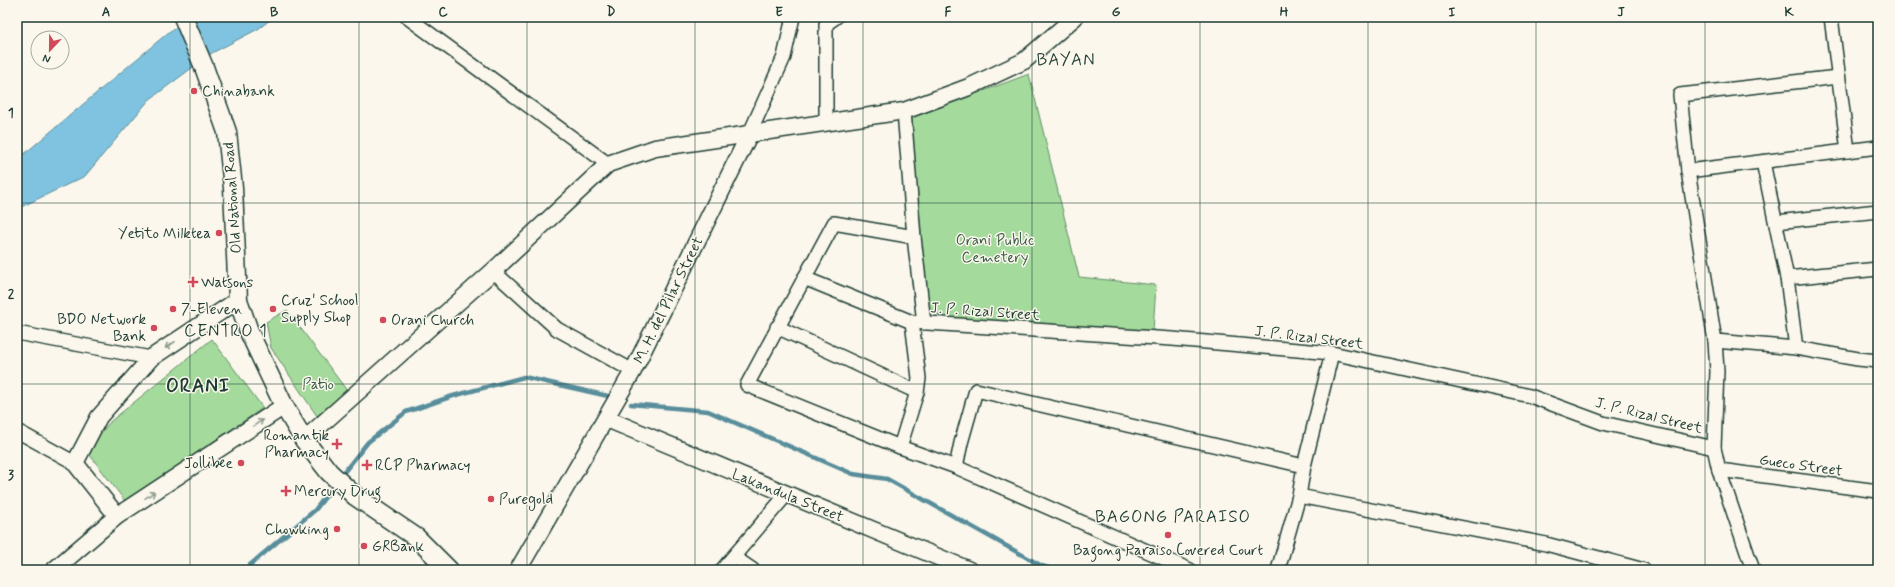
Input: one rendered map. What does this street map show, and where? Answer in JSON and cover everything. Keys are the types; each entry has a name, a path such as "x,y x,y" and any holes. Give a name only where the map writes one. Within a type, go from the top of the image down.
{"main road":[{"name":"Old National Road","path":"183,17 204,67 227,132 233,188 238,300 250,334 284,406 304,440 335,478 355,496 417,538 449,570"}],"street":[{"path":"407,17 608,164"},
{"name":"M. H. del Pilar Street","path":"518,570 607,419 633,371 750,133 784,57 793,17"},
{"path":"826,122 826,24 836,17"},
{"path":"304,440 493,271 608,164 655,148 904,111 969,87 1024,60 1074,17"},
{"path":"1831,17 1848,151"},
{"path":"1753,570 1719,470 1714,448 1717,370 1715,341 1688,171 1680,95 1838,77"},
{"path":"900,447 917,392 919,378 914,237 904,111"},
{"path":"1688,171 1878,147"},
{"path":"1762,162 1787,278 1796,348"},
{"path":"1776,222 1878,211"},
{"path":"914,237 834,223 747,385 900,447 956,467 1190,570"},
{"path":"1787,278 1878,269"},
{"path":"493,271 557,329 633,371"},
{"name":"J. P. Rizal Street","path":"804,278 918,323 1172,339 1332,353 1530,396 1603,422 1714,448"},
{"path":"75,463 99,417 150,358 238,300"},
{"path":"777,327 917,392"},
{"path":"17,333 150,358"},
{"path":"1715,341 1796,348 1878,361"},
{"path":"1278,570 1299,496 1304,466 1332,353"},
{"path":"956,467 976,390 1304,466"},
{"path":"54,570 117,516 284,406"},
{"name":"Lakandula Street","path":"607,419 786,495 969,570"},
{"path":"17,431 75,463 117,516"},
{"name":"Gueco Street","path":"1719,470 1878,491"},
{"path":"722,570 786,495"},
{"path":"1299,496 1546,544 1644,570"},
{"path":"734,557 753,570"}],"green space":[{"name":"Orani Public Cemetery","path":"1029,74 1079,277 1156,285 1153,331 948,321 926,306 908,119"},
{"name":"Patio","path":"287,310 348,392 317,416 271,348 266,322"},
{"path":"212,339 263,408 125,501 86,450 111,421"}],"water":[{"path":"199,17 274,17 258,29 212,53 149,100 85,176 17,209 17,160 170,31"}],"waterway":[{"path":"340,477 368,442 406,412 453,396 524,377 608,396"},
{"path":"631,404 708,411 853,474 887,479 1042,566 1054,570"},
{"path":"244,570 315,510 336,483"}],"place":[{"name":"Chinabank","path":"194,91"},
{"name":"Yetito Milktea","path":"219,233"},
{"name":"Watsons","path":"193,282"},
{"name":"7-Eleven","path":"173,309"},
{"name":"Cruz' School Supply Shop","path":"273,309"},
{"name":"Orani Church","path":"383,320"},
{"name":"BDO Network Bank","path":"154,328"},
{"name":"Romantik Pharmacy","path":"337,444"},
{"name":"Jollibee","path":"241,463"},
{"name":"RCP Pharmacy","path":"367,465"},
{"name":"Mercury Drug","path":"286,491"},
{"name":"Puregold","path":"491,499"},
{"name":"Chowking","path":"337,529"},
{"name":"Bagong Paraiso Covered Court","path":"1168,535"},
{"name":"GRBank","path":"364,546"}],"district":[{"name":"BAYAN","path":"1066,59"},
{"name":"CENTRO 1","path":"226,330"},
{"name":"ORANI","path":"198,385"},
{"name":"BAGONG PARAISO","path":"1173,516"}]}
